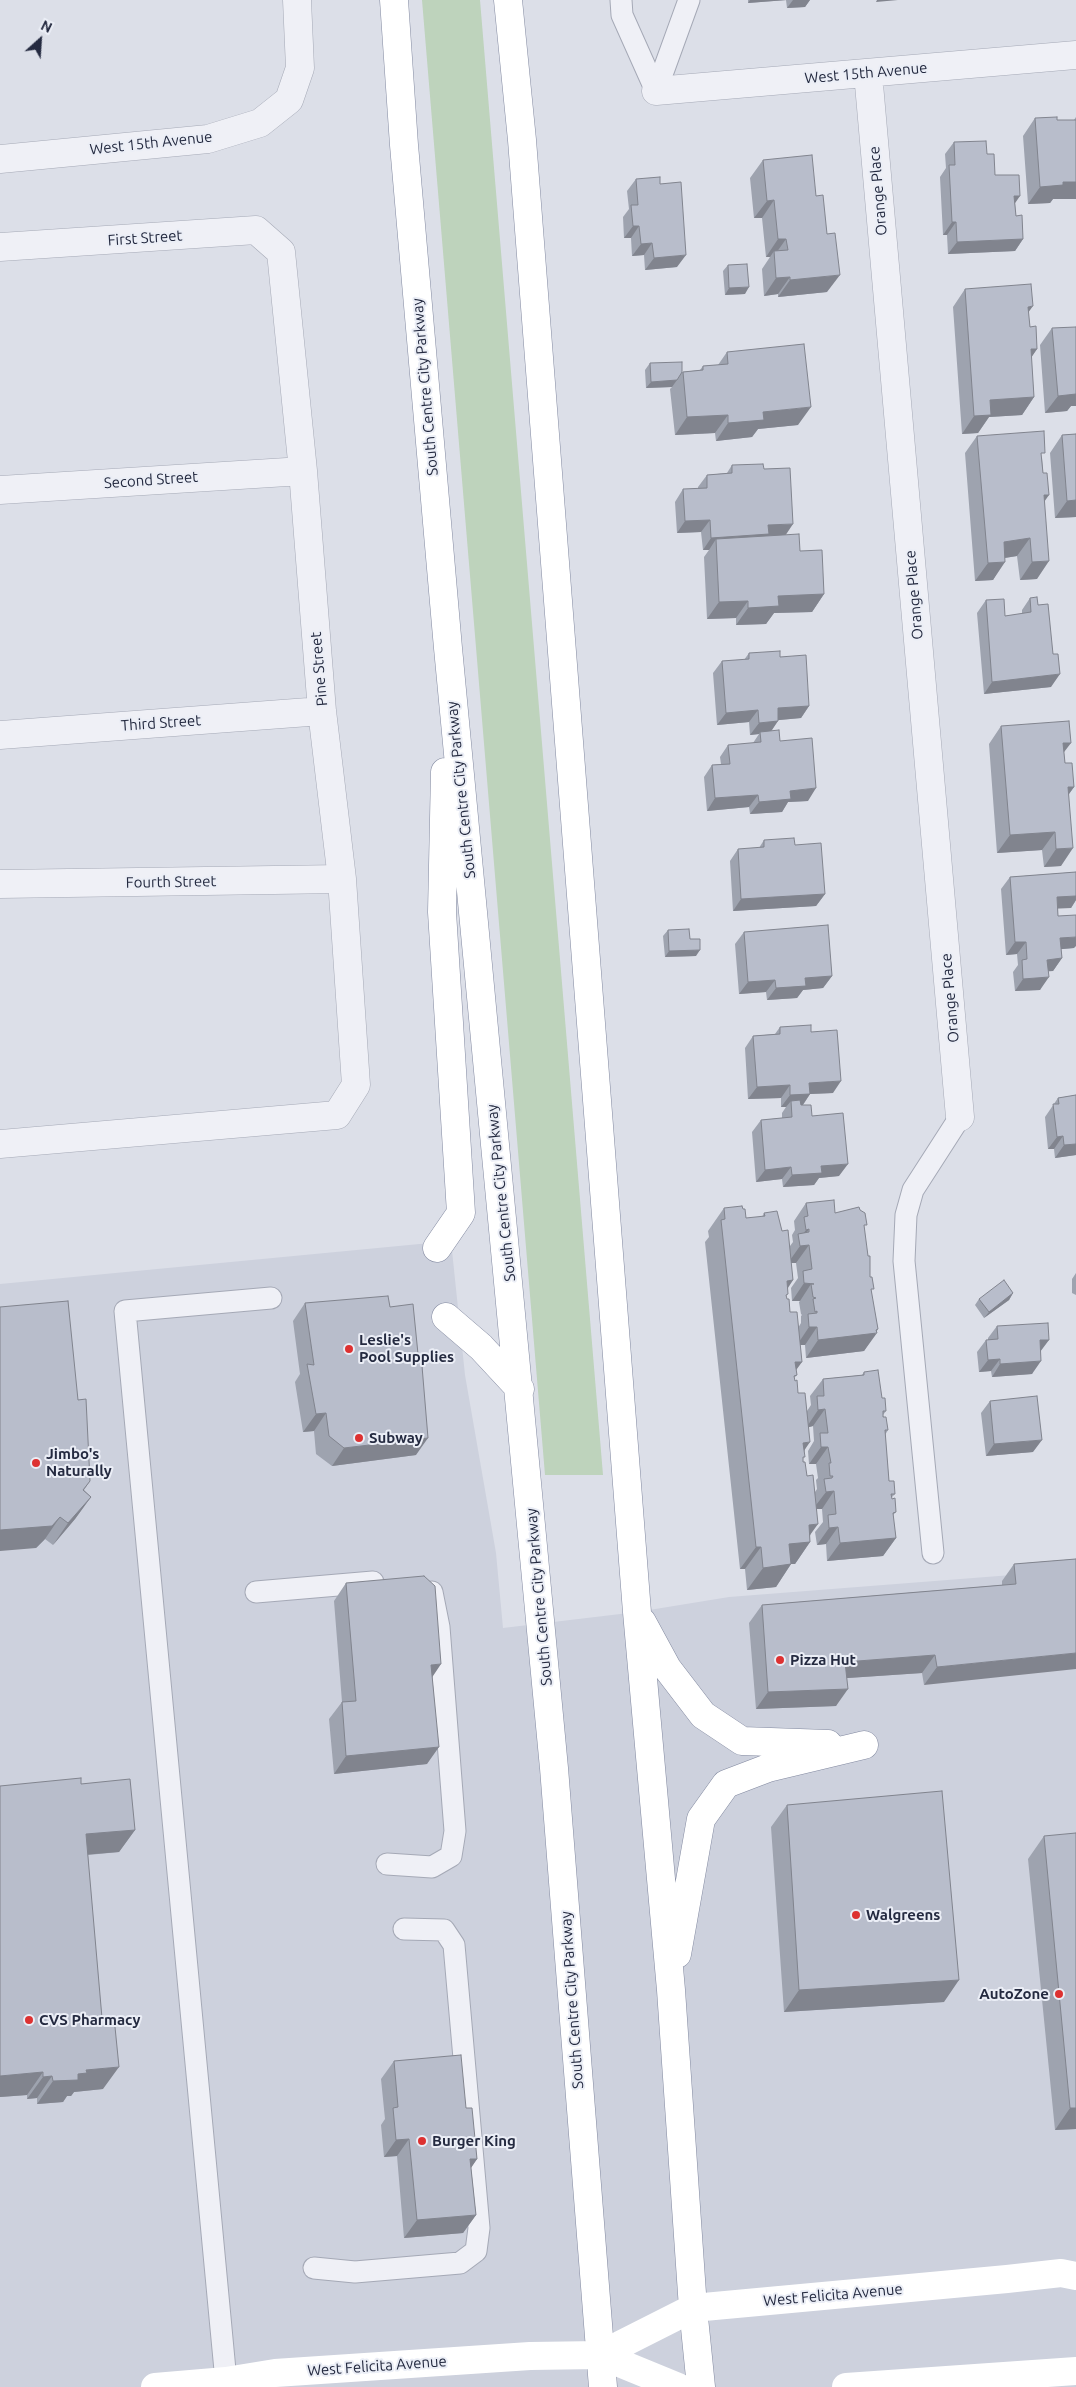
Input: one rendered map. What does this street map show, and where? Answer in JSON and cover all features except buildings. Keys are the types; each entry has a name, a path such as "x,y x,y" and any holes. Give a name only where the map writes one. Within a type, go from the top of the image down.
{"main road":[{"name":"South Centre City Parkway","path":"394,0 404,145 448,648 520,1389 554,1768 603,2387"},
{"path":"508,0 524,160 637,1612 671,1990 700,2387"},
{"path":"437,1248 461,1213 442,912 448,648"},
{"path":"446,1317 481,1346 520,1389"},
{"path":"637,1612 667,1668 703,1715 742,1742 864,1745 768,1768 726,1784 701,1819 671,1990"},
{"name":"West Felicita Avenue","path":"600,2355 693,2308 1061,2273 1076,2276"},
{"name":"West Felicita Avenue","path":"155,2387 226,2381 275,2373 530,2356 600,2355 678,2387"},
{"path":"846,2387 1076,2371"}],"street":[{"name":"West 15th Avenue","path":"0,159 208,139 260,123 289,100 300,68 297,0"},
{"name":"West 15th Avenue","path":"656,90 1076,55"},
{"name":"Orange Place","path":"868,72 960,1117"},
{"name":"First Street","path":"0,247 256,230 280,252"},
{"name":"Pine Street","path":"0,1144 337,1115 356,1085 342,879 322,711 302,471 280,252"},
{"name":"Second Street","path":"0,490 302,471"},
{"name":"Third Street","path":"0,735 322,711"},
{"name":"Fourth Street","path":"0,884 342,879"}],"lane":[{"path":"621,0 622,15 656,90"},
{"path":"656,90 689,0"},
{"path":"933,1553 904,1262 906,1215 913,1190 960,1117"},
{"path":"226,2381 125,1311 271,1298"},
{"path":"256,1592 395,1580"},
{"path":"388,1864 432,1867 451,1856 455,1831 439,1627 433,1592 417,1581"},
{"path":"314,2268 355,2272 460,2263 476,2251 479,2228 454,1945 444,1930 404,1929"}],"shaded area":[{"path":"451,1241 465,1375 496,1553 503,1628 637,1612 729,1597 1076,1570 1076,2387 0,2387 0,1284"}],"green space":[{"path":"422,0 480,0 603,1475 545,1475"}],"place":[{"name":"Leslie's Pool Supplies","path":"349,1349"},
{"name":"Subway","path":"359,1438"},
{"name":"Jimbo's Naturally","path":"36,1463"},
{"name":"Pizza Hut","path":"780,1660"},
{"name":"Walgreens","path":"856,1915"},
{"name":"AutoZone","path":"1059,1994"},
{"name":"CVS Pharmacy","path":"29,2020"},
{"name":"Burger King","path":"422,2141"}]}
